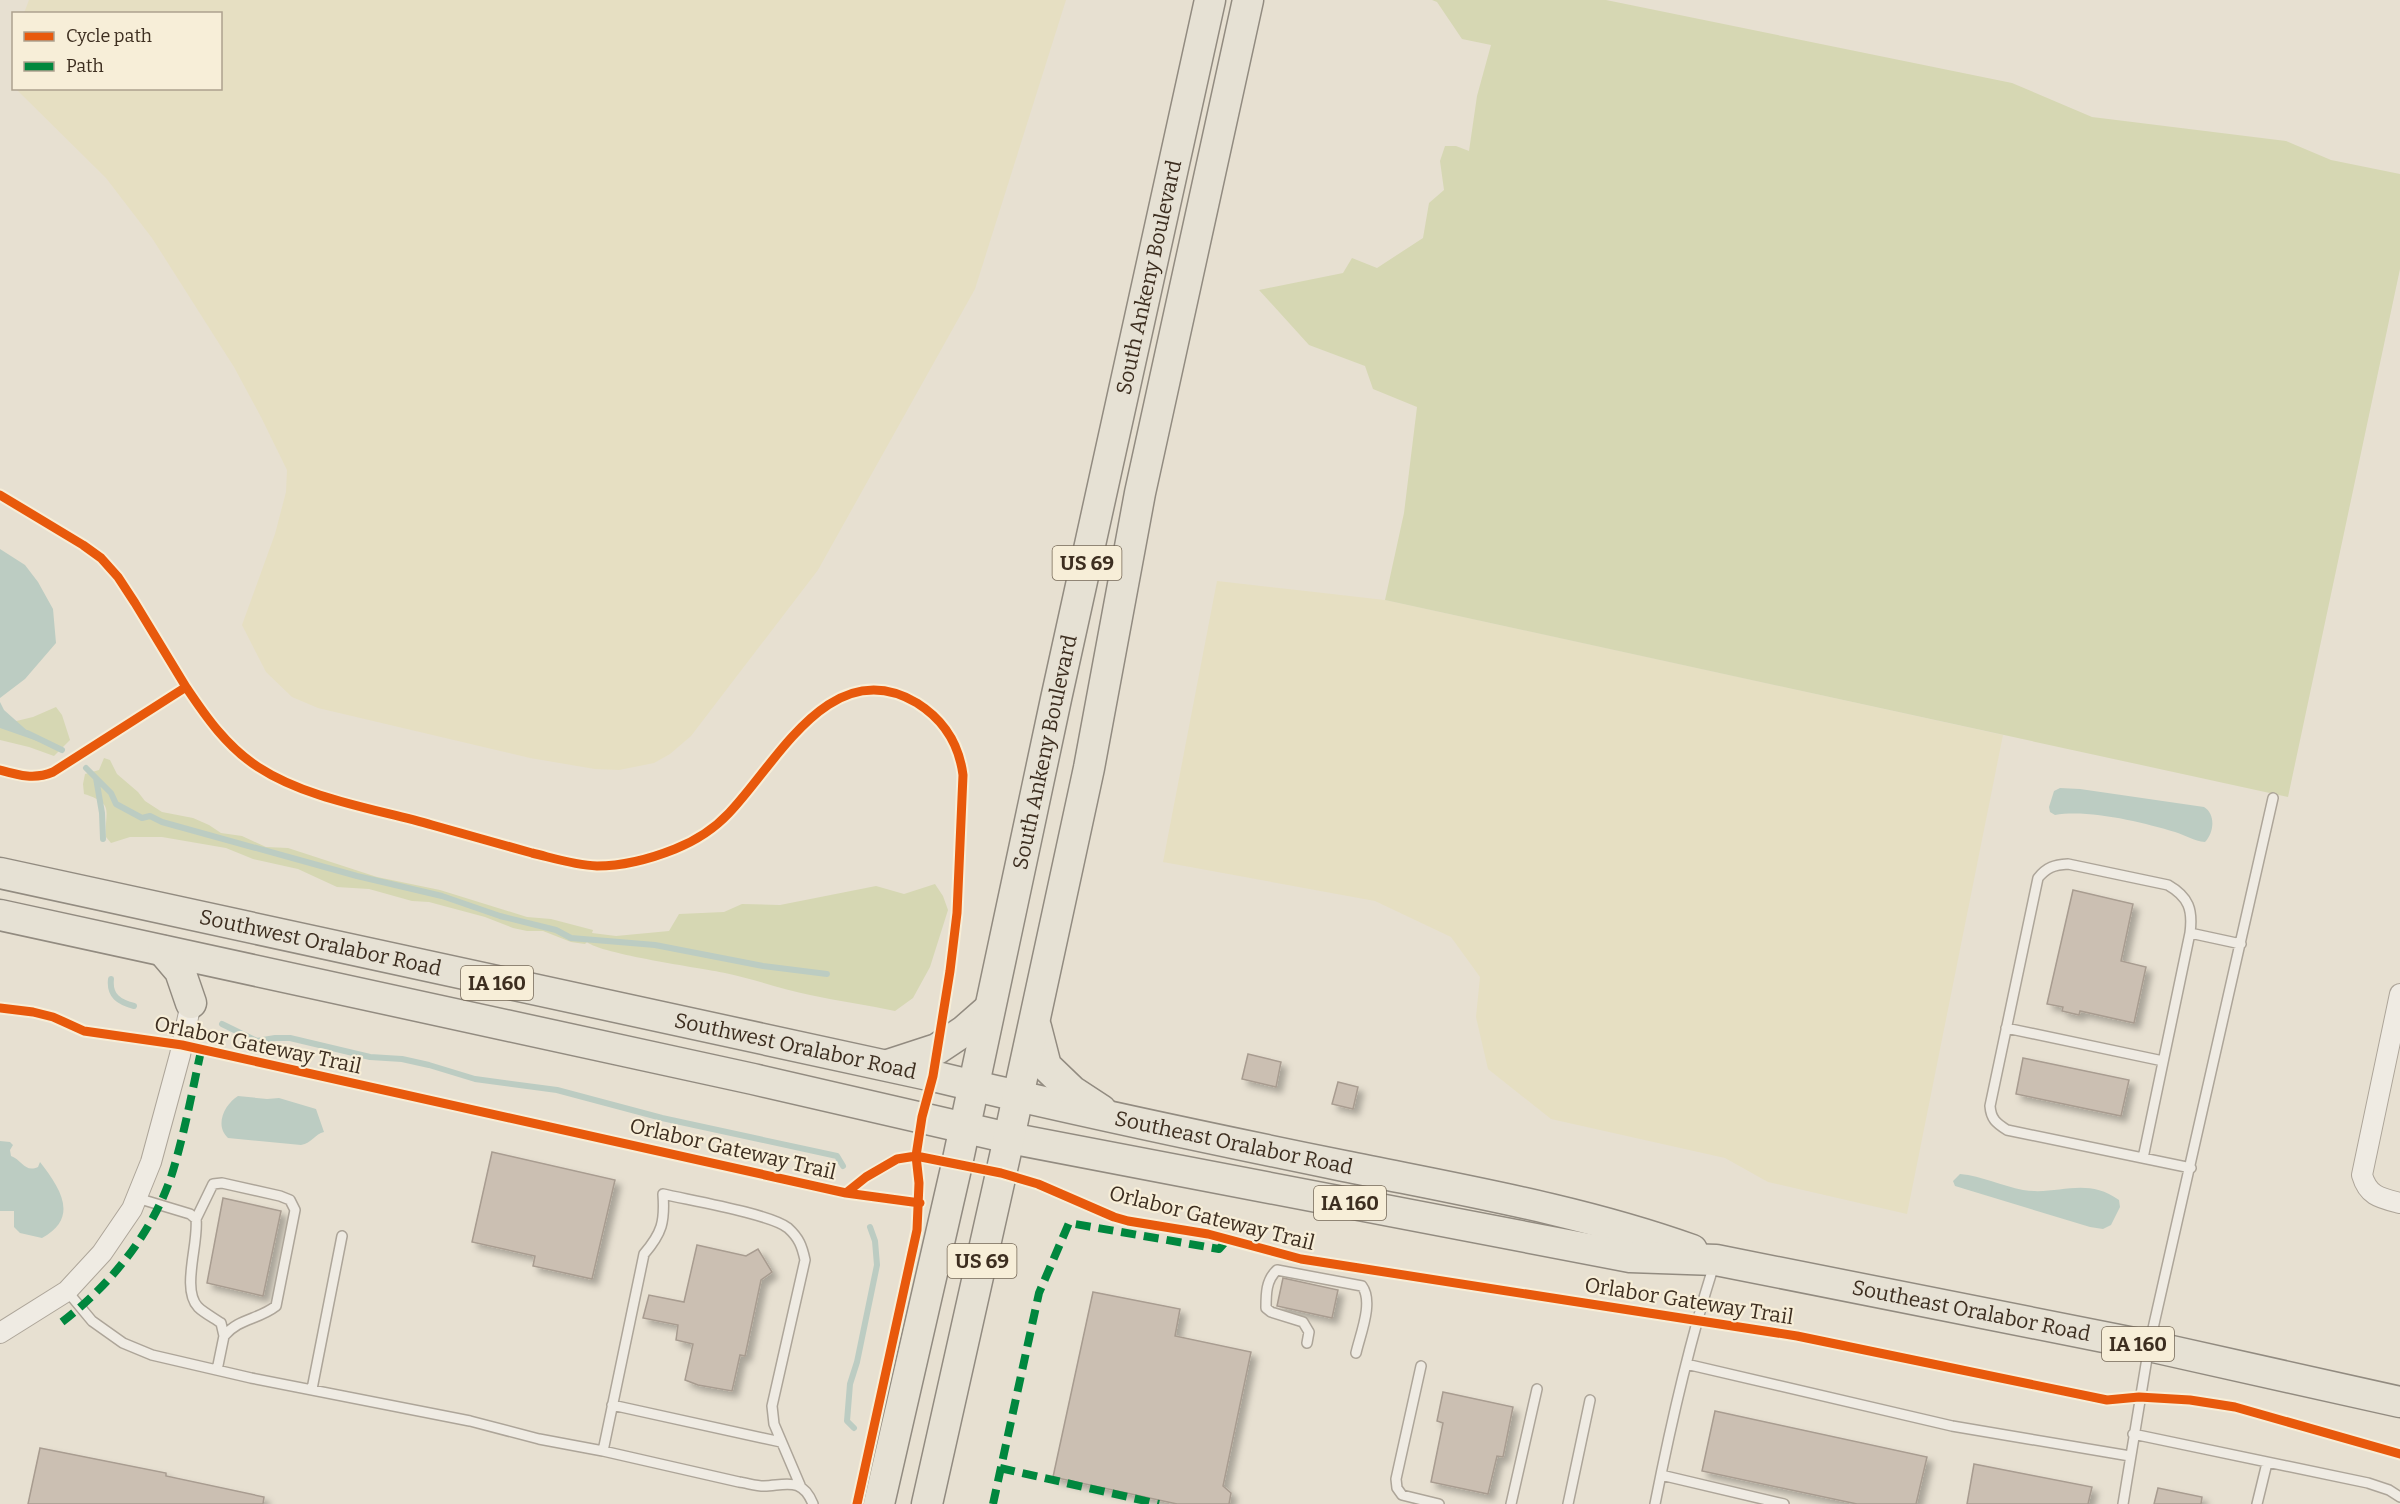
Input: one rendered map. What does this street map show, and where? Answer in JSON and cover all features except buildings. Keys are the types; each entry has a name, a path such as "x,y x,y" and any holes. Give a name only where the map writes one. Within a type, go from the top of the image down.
{"main road":[{"name":"South Ankeny Boulevard","path":"927,1504 994,1091 988,1010 1210,0"},
{"name":"South Ankeny Boulevard","path":"879,1504 987,1132 994,1091 1035,1018 1089,768 1142,481 1248,0"},
{"name":"Southwest Oralabor Road","path":"0,873 994,1091"},
{"name":"Southwest Oralabor Road","path":"0,915 987,1132"},
{"path":"163,951 180,971 191,1003"},
{"path":"191,1003 206,983 234,966"},
{"path":"885,1066 938,1049 988,1010"},
{"path":"1035,1018 1040,1048 1046,1066 1072,1091 1116,1118"},
{"name":"Southeast Oralabor Road","path":"994,1091 1627,1227 1716,1260 2149,1346 2400,1402"},
{"name":"Southeast Oralabor Road","path":"987,1132 1630,1257 1716,1260"}],"street":[{"path":"2400,994 2363,1166 2365,1186 2377,1197 2400,1203"},
{"path":"0,1333 68,1291 118,1232 137,1198 151,1161 180,1055 191,1003"}],"lane":[{"path":"2123,1504 2149,1346 2273,798"},
{"path":"2143,1158 2190,933 2192,916 2188,902 2180,892 2168,885 2068,864 2055,865 2046,869 2038,878 2033,897 1990,1106 1991,1116 1997,1124 2007,1130 2191,1168"},
{"path":"2190,933 2241,944"},
{"path":"2006,1028 2163,1061"},
{"path":"217,1370 224,1336 221,1323 199,1308 192,1299 190,1288 198,1230 196,1218 213,1184 222,1183 280,1196 290,1200 295,1210 276,1306 268,1313 233,1326 224,1336"},
{"path":"603,1451 644,1254 658,1238 665,1215 663,1194 765,1218 786,1226 800,1240 805,1260 772,1406 774,1424 781,1442 800,1485 809,1494 813,1504"},
{"path":"137,1198 190,1214 196,1218"},
{"path":"312,1389 342,1236"},
{"path":"1655,1504 1700,1308 1716,1260"},
{"path":"1307,1343 1309,1332 1303,1322 1271,1312 1266,1308 1270,1276 1277,1270 1362,1286 1366,1292 1367,1305 1356,1353"},
{"path":"68,1291 92,1321 123,1343 152,1355 470,1421 539,1439 762,1486 783,1483 800,1485"},
{"path":"1686,1364 1952,1426 2130,1456"},
{"path":"1422,1365 1396,1479 1396,1488 1402,1495 1439,1504"},
{"path":"1511,1504 1537,1389"},
{"path":"1568,1504 1590,1400"},
{"path":"612,1405 781,1442"},
{"path":"2133,1434 2368,1483 2389,1490 2400,1497"},
{"path":"2257,1504 2267,1463"},
{"path":"1661,1475 1784,1504"}],"shaded area":[{"path":"29,0 1066,0 975,289 818,570 691,736 670,754 654,763 619,770 595,769 530,758 318,708 292,697 266,672 242,625 275,534 286,492 287,470 234,367 152,238 106,178 17,90 222,90 222,12 24,12"},
{"path":"0,549 25,565 38,582 53,609 56,643 25,679 0,698"},
{"path":"1217,581 1385,600 2003,735 1907,1214 1768,1182 1725,1158 1551,1119 1488,1069 1476,1017 1480,977 1451,937 1375,901 1163,862"},
{"path":"0,702 4,710 40,742 0,728"},
{"path":"2060,788 2204,807 2212,819 2212,829 2205,842 2162,828 2099,815 2055,815 2050,812 2049,807 2054,791"},
{"path":"238,1096 279,1098 316,1109 324,1132 301,1145 228,1138 222,1127 223,1115 225,1109"},
{"path":"0,1141 10,1142 13,1145 10,1150 11,1156 27,1167 38,1167 40,1162 59,1192 63,1202 61,1221 54,1230 42,1238 20,1233 14,1227 14,1211 0,1211"},
{"path":"1960,1174 2023,1190 2095,1189 2119,1200 2120,1207 2111,1225 2103,1229 2090,1227 1955,1186 1953,1181"}],"green space":[{"path":"1432,0 1606,0 2012,83 2092,117 2286,141 2331,160 2400,174 2400,269 2288,797 1385,600 1404,513 1417,407 1373,389 1365,366 1309,345 1259,290 1343,273 1352,258 1377,268 1423,238 1429,203 1444,190 1440,161 1445,146 1456,146 1469,151 1477,96 1491,45 1462,39 1437,2"},
{"path":"56,707 62,715 70,740 54,756 0,740 0,725 33,717"},
{"path":"104,758 110,760 117,774 145,801 162,812 193,818 221,833 242,836 266,847 288,848 377,877 440,890 527,917 551,919 593,930 592,933 616,936 669,931 679,914 724,912 742,904 780,905 876,886 904,894 935,884 948,910 930,967 913,998 895,1011 810,995 725,973 630,956 596,947 587,942 585,944 571,942 543,931 513,928 485,917 429,902 412,901 369,889 337,887 298,869 253,859 226,848 162,837 130,837 111,843 106,837 107,815 104,805 101,801 84,794 83,784 85,774 99,770"}],"waterway":[{"path":"27,733 62,750"},
{"path":"86,768 111,793 116,804 142,818 150,816 162,822 357,876 442,896 500,916 556,930 571,938 655,945 763,966 827,974"},
{"path":"96,778 102,813 103,839"},
{"path":"111,979 113,994 134,1006"},
{"path":"222,1024 257,1041 290,1038 370,1057 402,1059 475,1079 557,1090 662,1118 837,1156 843,1166"},
{"path":"854,1428 847,1421 850,1384 857,1362 877,1265 875,1241 870,1227"}],"marked path":[{"path":"62,1322 80,1308 127,1257 163,1198 176,1161 201,1051"},
{"path":"993,1504 1039,1293 1069,1223 1219,1249 1228,1239"},
{"path":"1000,1468 1159,1504"}],"cycle path":[{"path":"0,495 101,558 118,577 186,687 53,772 33,776 0,770"},
{"path":"186,687 227,741 247,759 277,778 342,802 532,853 572,863 597,866 627,863 656,856 704,834 729,813 809,720 832,702 858,692 886,691 917,703 942,725 954,743 963,775 957,913 933,1076 922,1117 916,1156 919,1183 917,1230 857,1504"},
{"name":"Orlabor Gateway Trail","path":"0,1008 53,1017 84,1031 182,1045 846,1193 920,1203"},
{"name":"Orlabor Gateway Trail","path":"846,1193 866,1177 897,1159 916,1156 1001,1173 1038,1184 1128,1221 1208,1234 1301,1259 1797,1336 2107,1400 2139,1397 2190,1400 2235,1407 2400,1454"}]}
